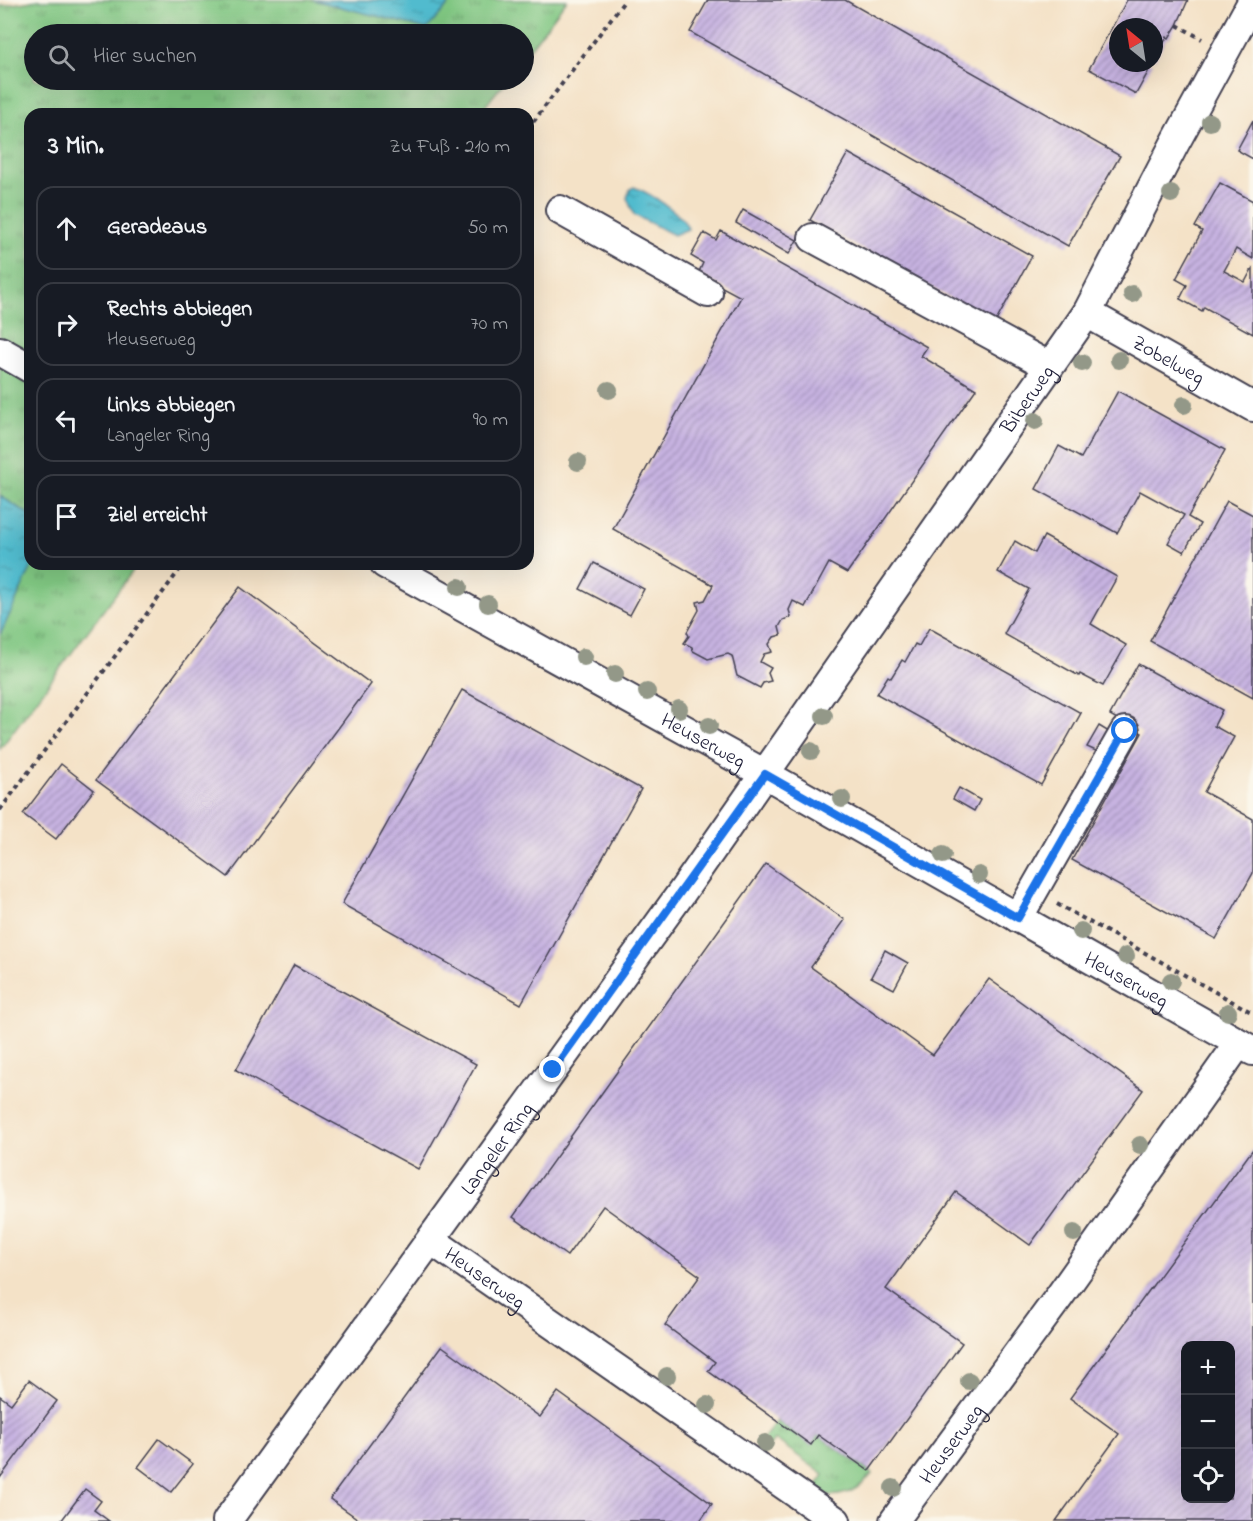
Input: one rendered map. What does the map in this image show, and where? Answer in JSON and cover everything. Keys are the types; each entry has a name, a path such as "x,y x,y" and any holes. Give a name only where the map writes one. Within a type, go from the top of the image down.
{"street":[{"name":"Biberweg","path":"765,774 1087,313 1168,156 1253,0"},
{"path":"560,210 708,293"},
{"path":"813,238 1049,366"},
{"name":"Zobelweg","path":"1087,313 1253,407"},
{"path":"0,351 24,365"},
{"name":"Heuserweg","path":"397,570 765,774 1246,1047 894,1521"},
{"path":"1018,918 1125,731"},
{"name":"Langeler Ring","path":"227,1521 765,774"},
{"name":"Heuserweg","path":"431,1240 836,1521"}],"path":[{"path":"534,121 625,0"},
{"path":"0,810 180,570"}],"green space":[{"path":"39,0 313,0 411,24 24,24 24,90 498,90 484,108 24,108 24,511 0,496 0,6"},
{"path":"453,0 567,0 534,43 534,24 431,24"},
{"path":"30,570 134,570 0,749 0,635"},
{"path":"777,1421 811,1445 818,1435 872,1474 859,1486 845,1493 830,1495 813,1491 824,1475 775,1439 763,1455 755,1449"}],"water":[{"path":"313,0 453,0 431,24 407,24"},
{"path":"634,187 657,199 673,211 688,229 674,235 634,215 627,198 630,189"},
{"path":"0,496 24,511 24,570 30,570 0,635"}],"building":[{"path":"708,0 845,0 1120,156 1068,246 690,32"},
{"path":"1127,0 1188,0 1177,25 1163,44 1163,18 1117,18"},
{"path":"1109,33 1109,72 1148,72 1136,94 1089,69"},
{"path":"1253,120 1253,159 1237,150"},
{"path":"848,153 1032,256 995,323 810,220"},
{"path":"1220,183 1253,201 1253,259 1236,249 1224,271 1245,282 1253,267 1253,334 1204,307 1202,311 1180,299 1187,285 1176,279 1202,231 1195,227"},
{"path":"743,210 797,240 789,254 736,223"},
{"path":"721,231 927,347 921,356 976,389 847,573 829,563 805,607 793,601 789,610 791,617 783,620 779,627 781,635 774,637 769,644 772,652 764,654 760,662 771,668 768,673 771,681 763,683 760,688 737,676 732,656 728,654 708,659 684,643 689,636 687,632 699,610 697,602 705,600 713,585 613,529 741,297 698,274 703,263 691,256 704,233 716,240"},
{"path":"1118,391 1225,450 1188,517 1200,524 1184,552 1168,543 1184,515 1140,491 1117,533 1036,489 1059,446 1081,458"},
{"path":"1227,501 1253,515 1253,698 1150,641"},
{"path":"1044,536 1117,577 1091,624 1126,645 1103,686 1080,674 1079,676 1004,634 1029,589 998,572 1015,541 1035,553"},
{"path":"594,563 644,589 630,615 580,589"},
{"path":"240,587 371,684 228,877 96,780"},
{"path":"929,628 1081,713 1041,785 877,694 888,676 891,678 902,660 905,662 915,644 919,646"},
{"path":"1138,664 1222,710 1214,726 1234,737 1204,792 1253,819 1253,873 1216,939 1072,860 1142,733 1110,715"},
{"path":"462,690 641,789 521,1004 342,904"},
{"path":"1099,726 1109,732 1098,752 1087,747"},
{"path":"61,764 94,790 56,839 23,814"},
{"path":"959,788 980,800 974,811 953,799"},
{"path":"766,864 845,920 811,967 933,1055 989,979 1143,1090 1030,1245 956,1192 886,1289 962,1343 869,1471 818,1435 811,1445 708,1371 715,1362 665,1325 700,1276 603,1206 567,1256 513,1217"},
{"path":"885,950 908,963 894,989 871,977"},
{"path":"294,965 476,1064 418,1169 236,1070"},
{"path":"1253,1149 1253,1521 1056,1521 1119,1434 1070,1398"},
{"path":"442,1346 540,1417 558,1392 712,1504 700,1521 361,1521 330,1499"},
{"path":"29,1380 57,1401 0,1478 0,1396 11,1404"},
{"path":"159,1439 193,1464 171,1492 138,1467"},
{"path":"85,1489 101,1501 94,1510 109,1521 61,1521"}],"route":[{"path":"553,1070 765,774 1018,918 1125,731"}]}
